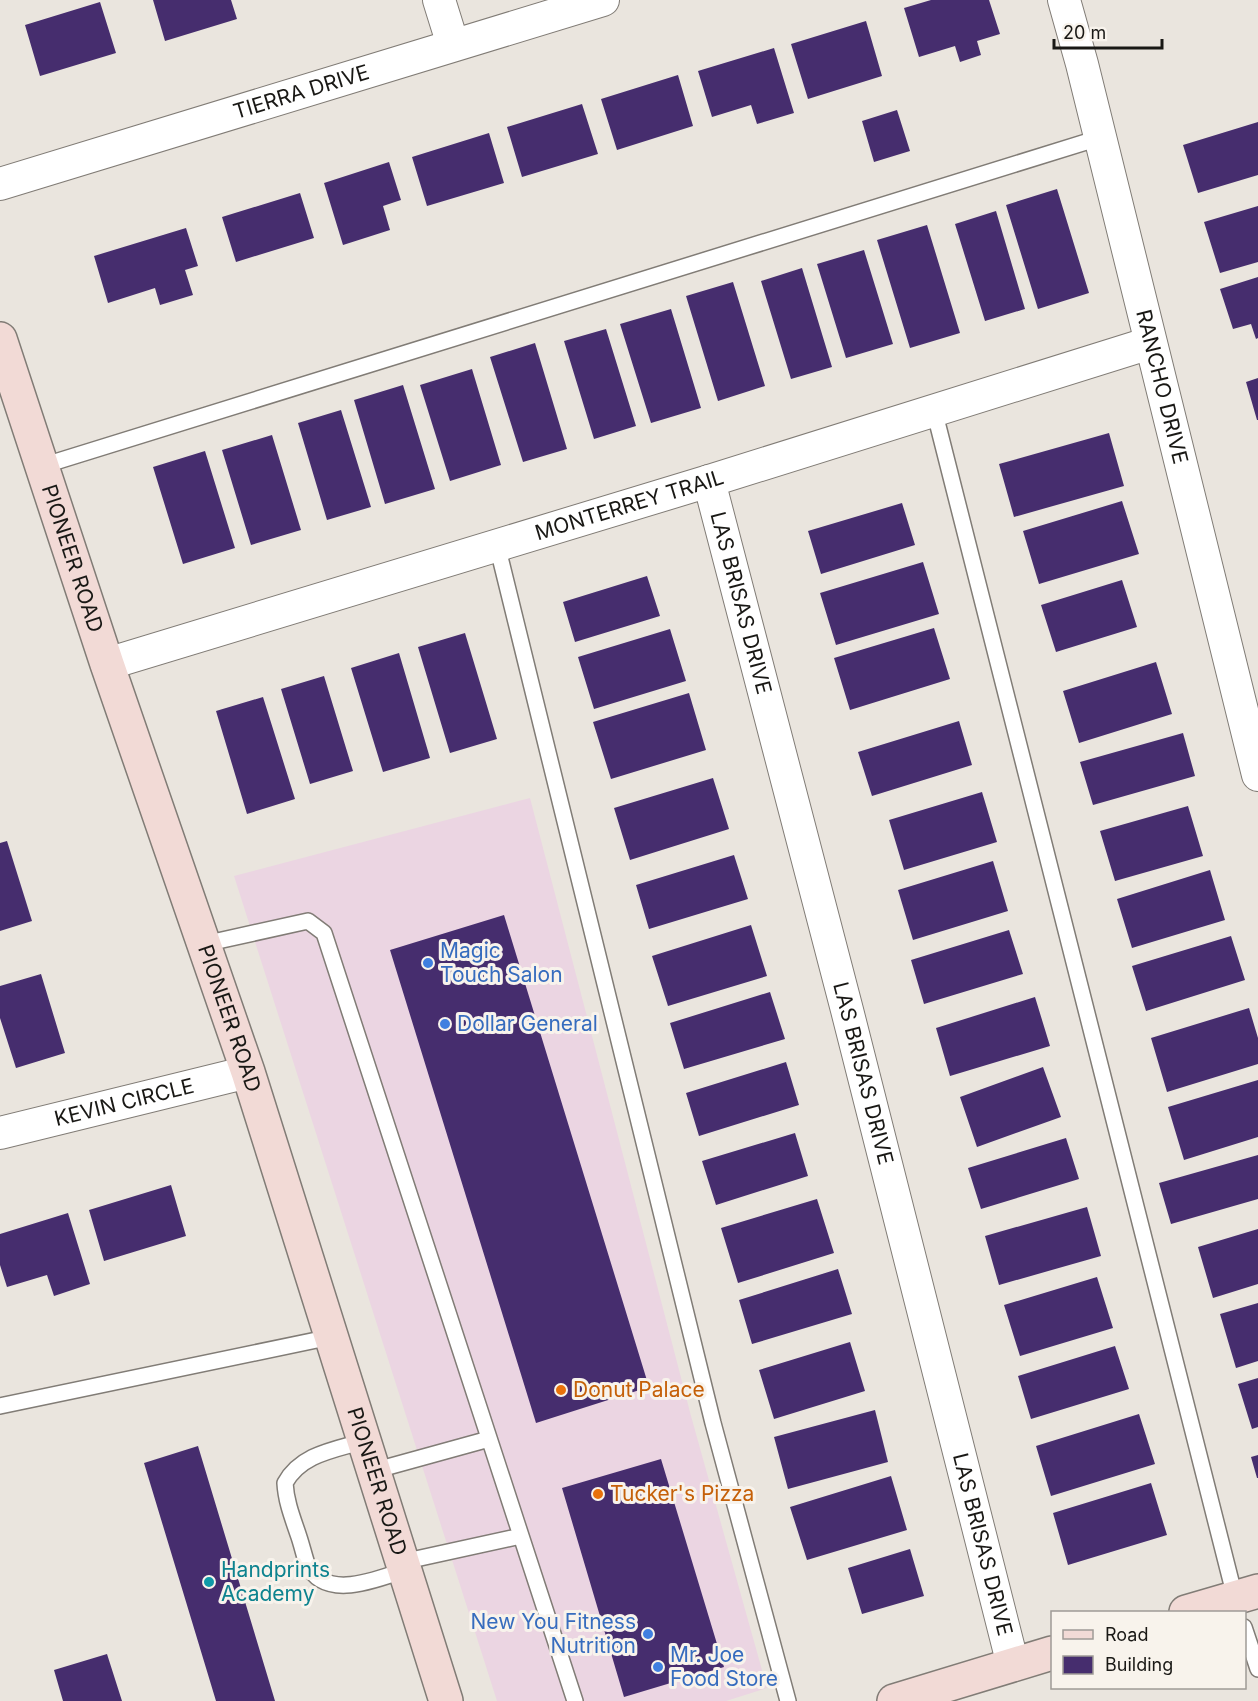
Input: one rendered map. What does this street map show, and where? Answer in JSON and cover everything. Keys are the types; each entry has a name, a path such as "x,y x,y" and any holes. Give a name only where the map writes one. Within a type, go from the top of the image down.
{"main road":[{"name":"PIONEER ROAD","path":"0,339 107,664 248,1072 446,1701"},
{"path":"1198,1611 1244,1607"},
{"path":"894,1701 1051,1654"}],"street":[{"path":"439,0 453,45"},
{"name":"TIERRA DRIVE","path":"0,184 603,0"},
{"name":"RANCHO DRIVE","path":"1064,0 1258,775"},
{"name":"MONTERREY TRAIL","path":"107,664 709,481 1150,343"},
{"name":"LAS BRISAS DRIVE","path":"709,481 850,1022 1013,1665"},
{"name":"KEVIN CIRCLE","path":"0,1133 248,1072"}],"lane":[{"path":"42,466 1099,138"},
{"path":"934,410 1244,1607"},
{"path":"497,545 712,1423 788,1701"},
{"path":"204,944 308,921 324,933 575,1701"},
{"path":"0,1406 331,1337"},
{"path":"489,1439 368,1456 312,1456 300,1463 285,1483 286,1498 308,1565 323,1579 336,1584 362,1584 404,1566 521,1536"},
{"path":"1246,1616 1258,1669"}],"shaded area":[{"path":"530,798 691,1416 767,1688 726,1701 497,1701 234,876"}],"building":[{"path":"153,0 231,0 237,19 165,41"},
{"path":"931,0 989,0 1000,34 977,41 981,55 960,62 955,46 919,57 904,8"},
{"path":"100,2 116,53 40,76 25,25"},
{"path":"866,21 882,76 808,99 791,44"},
{"path":"774,48 794,113 757,124 751,105 712,117 698,71"},
{"path":"678,75 693,126 617,150 601,99"},
{"path":"582,104 598,154 522,177 507,127"},
{"path":"897,110 910,151 874,162 862,121"},
{"path":"1258,122 1258,175 1198,193 1183,145"},
{"path":"489,133 504,183 427,206 412,157"},
{"path":"389,162 401,200 383,206 390,230 343,245 324,183"},
{"path":"1057,189 1089,293 1038,309 1006,205"},
{"path":"300,193 314,238 236,262 222,217"},
{"path":"1258,206 1258,262 1220,273 1204,222"},
{"path":"996,211 1025,309 985,321 955,224"},
{"path":"927,225 960,333 910,348 877,240"},
{"path":"186,228 198,266 185,270 193,295 160,305 155,288 108,303 94,256"},
{"path":"864,250 893,344 846,358 817,264"},
{"path":"802,268 832,367 791,379 761,281"},
{"path":"1258,277 1258,338 1256,339 1251,324 1233,329 1220,289"},
{"path":"733,282 765,386 718,401 686,296"},
{"path":"671,309 701,408 651,423 620,324"},
{"path":"606,329 636,426 594,439 564,341"},
{"path":"535,343 567,449 523,462 490,357"},
{"path":"472,369 501,465 450,481 420,385"},
{"path":"1258,378 1258,420 1257,420 1246,382"},
{"path":"403,385 435,489 385,504 354,400"},
{"path":"341,410 371,507 327,520 298,423"},
{"path":"1109,433 1124,486 1014,517 999,464"},
{"path":"272,435 301,530 251,545 222,450"},
{"path":"205,451 235,548 183,564 153,467"},
{"path":"1122,501 1139,554 1039,584 1023,531"},
{"path":"902,503 915,545 821,574 808,531"},
{"path":"923,562 939,614 836,645 820,593"},
{"path":"647,576 660,616 575,642 563,602"},
{"path":"1122,580 1137,627 1056,652 1041,605"},
{"path":"934,628 950,679 850,710 834,658"},
{"path":"670,629 686,681 594,709 578,657"},
{"path":"465,633 497,739 450,753 418,647"},
{"path":"399,653 430,758 383,772 351,668"},
{"path":"1156,662 1172,714 1079,743 1063,691"},
{"path":"324,676 353,771 310,784 281,689"},
{"path":"689,693 706,750 611,779 593,722"},
{"path":"263,697 295,799 247,814 216,711"},
{"path":"959,721 972,765 872,796 858,752"},
{"path":"1183,733 1195,776 1093,805 1080,762"},
{"path":"713,778 729,829 630,860 614,808"},
{"path":"982,792 997,842 904,870 889,820"},
{"path":"1188,806 1203,856 1115,881 1100,831"},
{"path":"7,841 32,921 0,931 0,843"},
{"path":"734,855 748,899 649,929 636,885"},
{"path":"993,861 1008,911 913,940 898,890"},
{"path":"1210,870 1225,920 1132,948 1117,899"},
{"path":"504,915 649,1387 536,1423 390,950"},
{"path":"751,925 767,976 668,1006 652,956"},
{"path":"1009,930 1023,974 924,1004 911,960"},
{"path":"1231,936 1245,980 1146,1011 1132,966"},
{"path":"41,974 65,1053 16,1068 0,1018 0,986"},
{"path":"770,992 785,1039 684,1069 670,1023"},
{"path":"1035,997 1050,1046 950,1076 936,1028"},
{"path":"1249,1008 1258,1038 1258,1064 1167,1092 1151,1038"},
{"path":"786,1062 799,1105 699,1136 686,1093"},
{"path":"1043,1067 1061,1117 977,1147 960,1097"},
{"path":"1258,1080 1258,1137 1184,1160 1168,1107"},
{"path":"795,1133 808,1176 716,1205 702,1161"},
{"path":"1066,1138 1079,1179 981,1209 968,1168"},
{"path":"1258,1155 1258,1199 1171,1224 1159,1183"},
{"path":"171,1185 186,1236 104,1261 89,1210"},
{"path":"817,1199 834,1253 738,1283 721,1228"},
{"path":"1087,1207 1101,1256 999,1285 985,1236"},
{"path":"68,1213 90,1284 54,1296 47,1275 7,1287 0,1265 0,1234"},
{"path":"1258,1229 1258,1284 1213,1298 1198,1247"},
{"path":"838,1269 852,1314 752,1344 739,1300"},
{"path":"1097,1277 1113,1328 1020,1356 1004,1305"},
{"path":"1258,1303 1258,1361 1236,1368 1220,1314"},
{"path":"850,1342 865,1391 774,1419 759,1370"},
{"path":"1115,1346 1129,1389 1031,1419 1018,1376"},
{"path":"1258,1378 1258,1427 1252,1429 1238,1384"},
{"path":"875,1410 888,1462 788,1489 774,1437"},
{"path":"1139,1414 1155,1464 1051,1496 1036,1446"},
{"name":"Handprints Academy","path":"198,1446 275,1701 216,1701 144,1463"},
{"path":"1258,1455 1258,1478 1257,1478 1251,1457"},
{"path":"661,1459 724,1667 624,1697 562,1488"},
{"path":"891,1476 907,1530 807,1560 790,1507"},
{"path":"1151,1483 1167,1535 1068,1565 1053,1513"},
{"path":"910,1549 924,1596 862,1614 848,1568"},
{"path":"107,1654 122,1701 63,1701 54,1670"}],"place":[{"name":"Magic Touch Salon","path":"428,963"},
{"name":"Dollar General","path":"445,1024"},
{"name":"Donut Palace","path":"561,1390"},
{"name":"Tucker's Pizza","path":"598,1494"},
{"name":"Handprints Academy","path":"209,1582"},
{"name":"New You Fitness Nutrition","path":"648,1634"},
{"name":"Mr. Joe Food Store","path":"658,1667"}]}
